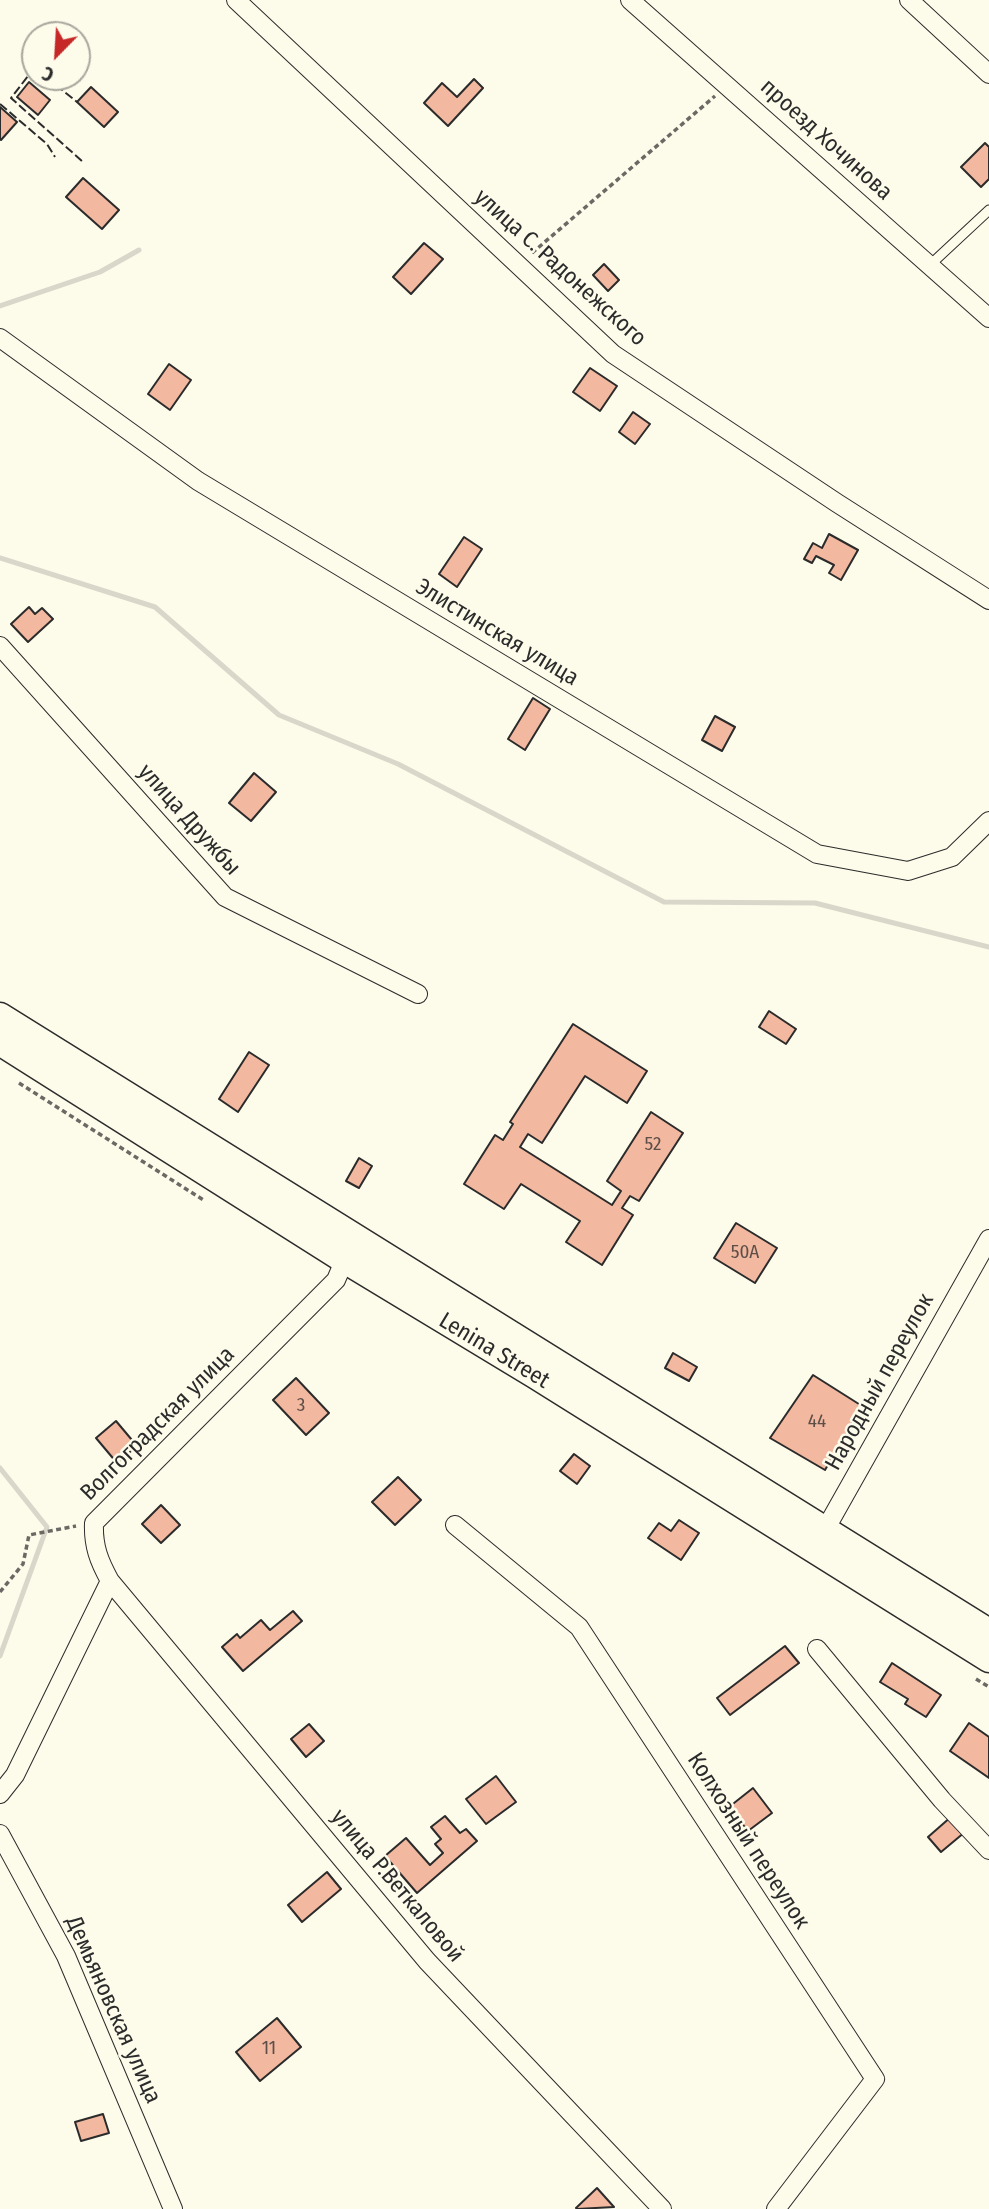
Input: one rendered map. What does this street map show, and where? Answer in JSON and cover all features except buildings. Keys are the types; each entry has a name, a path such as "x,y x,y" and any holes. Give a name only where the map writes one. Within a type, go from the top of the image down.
{"main road":[{"name":"Lenina Street","path":"0,1016 350,1249"},
{"name":"Lenina Street","path":"0,1042 350,1249 820,1539 989,1632"},
{"name":"Lenina Street","path":"820,1539 989,1659"}],"street":[{"name":"улица С. Радонежского","path":"236,0 613,354 825,496 989,600"},
{"name":"проезд Хочинова","path":"630,0 989,318"},
{"path":"909,0 989,74"},
{"name":"Элистинская улица","path":"0,338 198,481 817,854 908,871 953,857 989,821"},
{"name":"улица Дружбы","path":"0,646 225,897 418,994"},
{"name":"Народный переулок","path":"820,1539 989,1239"},
{"name":"Волгоградская улица","path":"110,1581 99,1561 93,1541 94,1523 336,1280 350,1249"},
{"name":"Колхозный переулок","path":"455,1525 579,1627 875,2079 776,2209"},
{"path":"0,1794 15,1775 110,1581"},
{"name":"улица Р.Веткаловой","path":"110,1581 427,1961 662,2209"},
{"path":"817,1649 942,1800 989,1850"},
{"name":"Демьяновская улица","path":"0,1834 66,1956 173,2209"}],"lane":[{"path":"930,265 989,210"}],"path":[{"path":"517,266 727,85"},
{"path":"0,1592 23,1564 32,1535 59,1530"}],"waterway":[{"path":"0,306 100,272 139,250"},
{"path":"0,558 155,607 279,715 398,764 664,902 815,903 989,947"},
{"path":"0,1468 47,1527 0,1656"}],"fence":[{"path":"21,85 11,98 82,161"},
{"path":"63,91 77,102"},
{"path":"0,104 47,144 55,157"}]}
